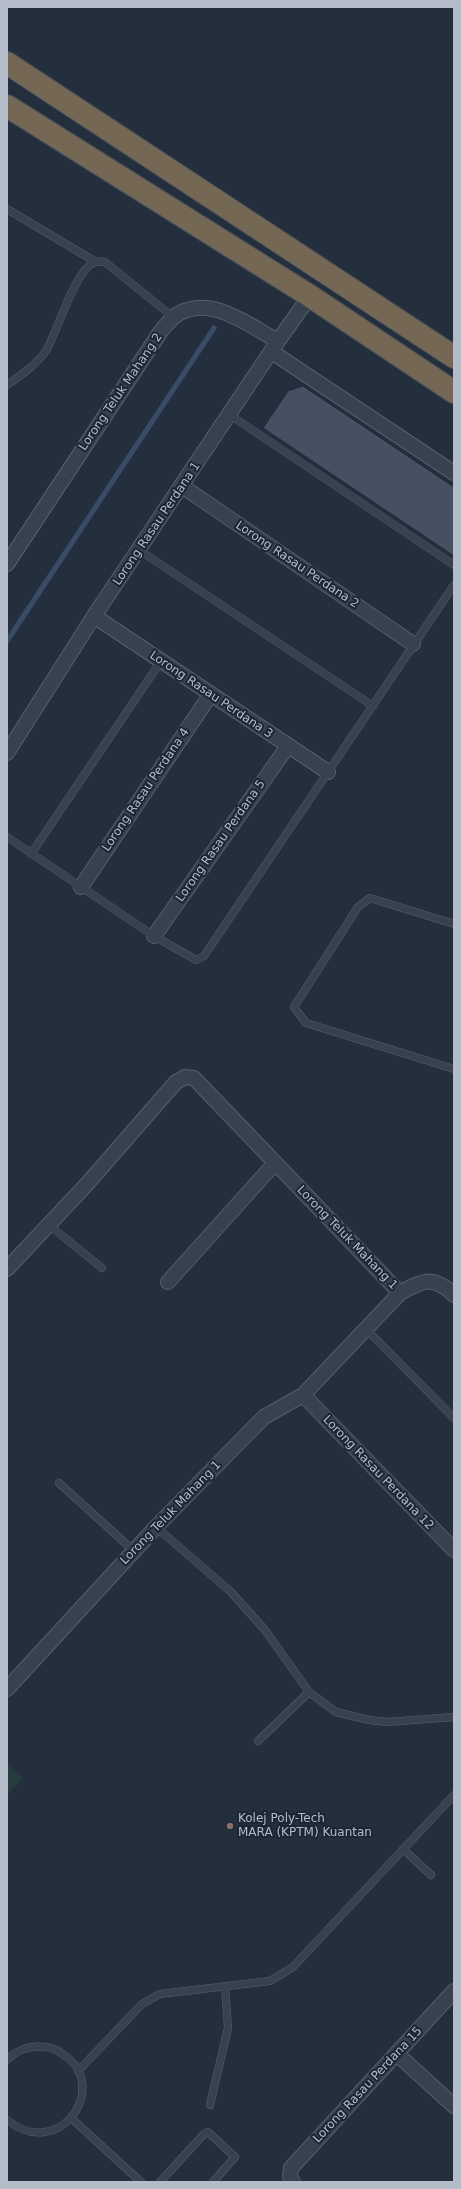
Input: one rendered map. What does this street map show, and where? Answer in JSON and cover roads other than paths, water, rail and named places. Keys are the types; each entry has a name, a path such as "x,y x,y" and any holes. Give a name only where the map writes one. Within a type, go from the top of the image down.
{"highway":[{"path":"7,63 454,357"},
{"path":"7,106 310,296 454,392"}],"street":[{"name":"Lorong Rasau Perdana 1","path":"7,753 94,616 310,296"},
{"name":"Lorong Teluk Mahang 2","path":"7,564 161,331 173,317 187,310 206,308 225,313 275,346 454,473"},
{"name":"Lorong Rasau Perdana 2","path":"182,486 413,644"},
{"name":"Lorong Rasau Perdana 3","path":"94,616 328,772"},
{"name":"Lorong Rasau Perdana 4","path":"82,887 211,694"},
{"name":"Lorong Rasau Perdana 5","path":"154,936 288,746"},
{"name":"Lorong Teluk Mahang 1","path":"7,1270 176,1082 185,1077 194,1078 400,1294 302,1395 264,1418 156,1526 7,1689"},
{"path":"168,1282 275,1163"},
{"path":"400,1294 419,1283 433,1280 444,1286 454,1295"},
{"name":"Lorong Rasau Perdana 12","path":"302,1395 454,1550"},
{"name":"Lorong Rasau Perdana 15","path":"293,2182 290,2176 291,2168 454,1992"},
{"path":"397,2054 454,2106"}],"lane":[{"path":"7,209 96,262"},
{"path":"7,385 30,368 46,350 70,296 86,267 96,262 105,262 173,317"},
{"path":"230,415 454,565"},
{"path":"139,550 373,706"},
{"path":"7,837 154,936 196,960 204,956 454,585"},
{"path":"31,854 161,661"},
{"path":"454,924 370,898 358,907 294,1007 306,1023 454,1069"},
{"path":"49,1225 102,1268"},
{"path":"366,1330 454,1418"},
{"path":"59,1483 134,1551"},
{"path":"156,1526 231,1592 264,1630 309,1692 336,1712 369,1720 388,1722 454,1717"},
{"path":"258,1741 309,1692"},
{"path":"78,2071 142,2004 160,1994 270,1981 293,1968 454,1794"},
{"path":"404,1849 431,1874"},
{"path":"210,2105 228,2028 225,1986"},
{"path":"7,2060 24,2048 37,2046 50,2047 61,2052 71,2060 78,2071 82,2083 82,2096 78,2107 71,2118 62,2126 51,2131 39,2133 27,2132 16,2127 7,2120"},
{"path":"71,2118 141,2182"},
{"path":"160,2182 204,2134 208,2132 235,2157 213,2182"}],"waterway":[{"path":"7,641 214,328"}],"place":[{"name":"Kolej Poly-Tech MARA (KPTM) Kuantan","path":"230,1826"}]}
